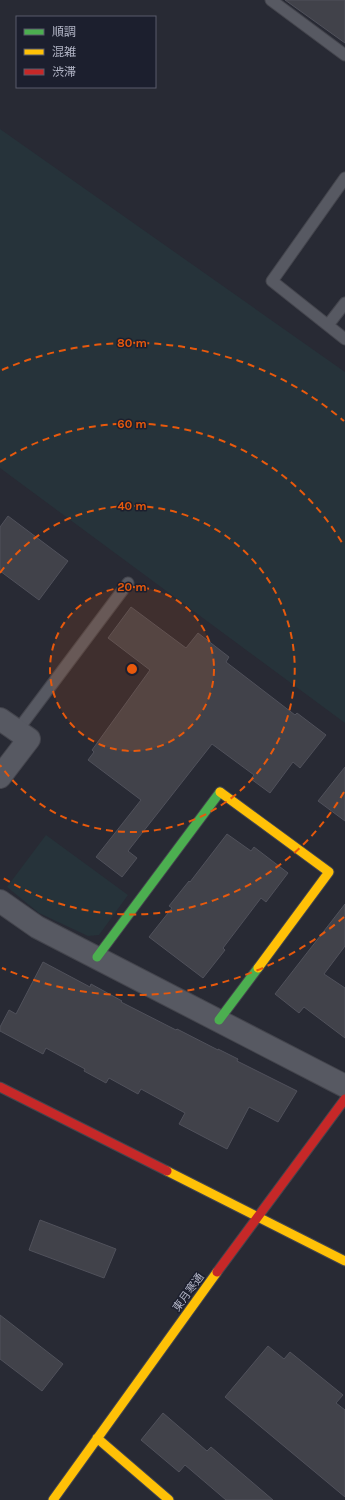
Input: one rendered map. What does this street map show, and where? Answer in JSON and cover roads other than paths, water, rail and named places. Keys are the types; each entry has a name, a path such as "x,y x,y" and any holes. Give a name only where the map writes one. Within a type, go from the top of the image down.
{"street":[{"path":"0,777 29,739 9,725"},
{"path":"97,957 221,790 329,872 219,1020"},
{"path":"0,901 37,927 345,1086"},
{"path":"0,1086 345,1261"},
{"name":"東月寒通","path":"53,1500 257,1217 345,1099"},
{"path":"97,1438 169,1500"}],"lane":[{"path":"271,0 345,55"},
{"path":"345,178 272,281 345,339"},
{"path":"328,325 345,303"},
{"path":"9,725 128,583"}]}
